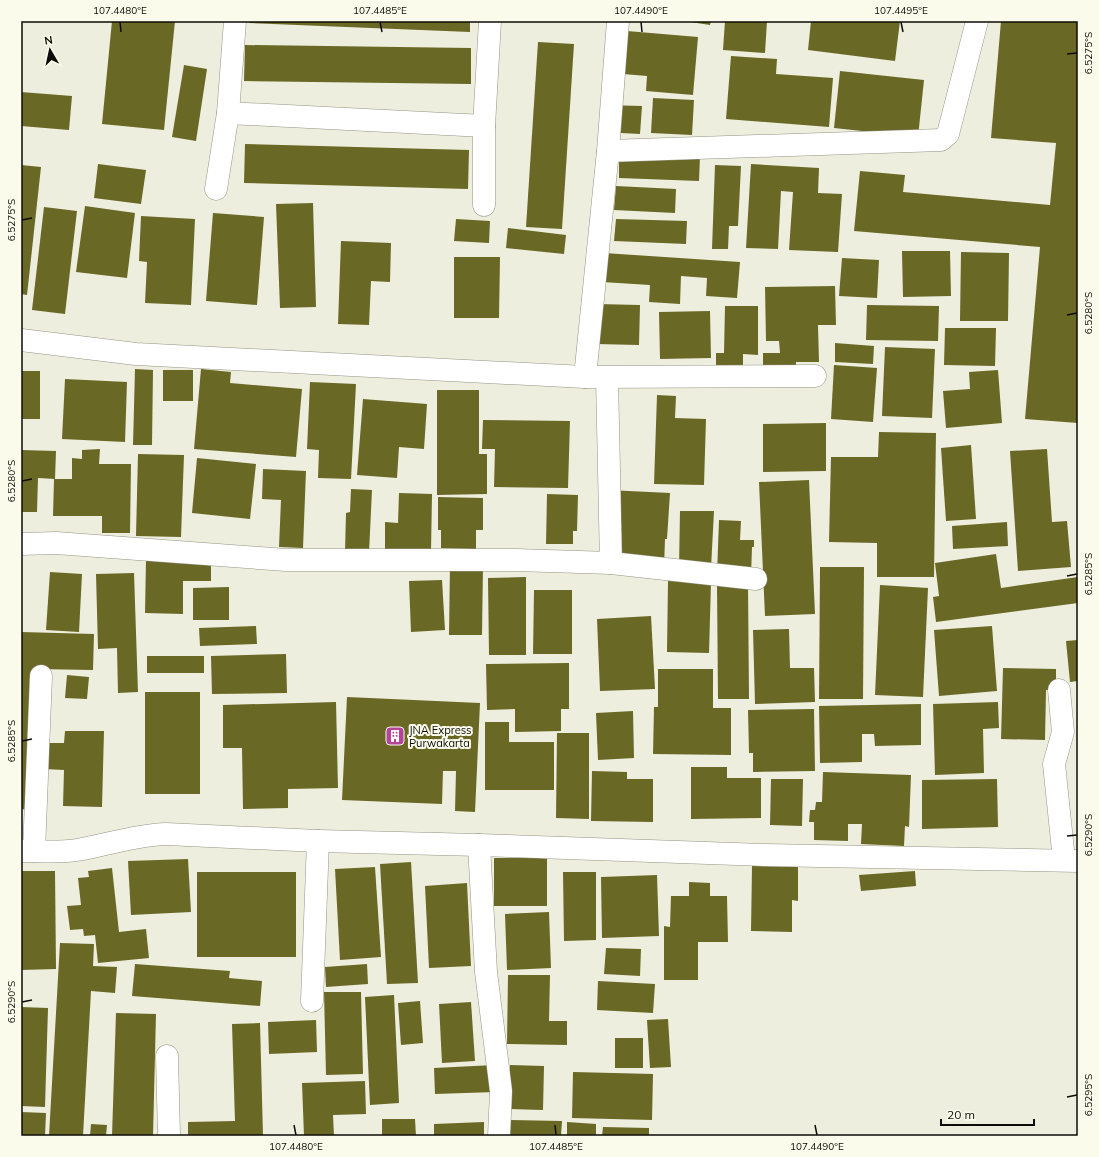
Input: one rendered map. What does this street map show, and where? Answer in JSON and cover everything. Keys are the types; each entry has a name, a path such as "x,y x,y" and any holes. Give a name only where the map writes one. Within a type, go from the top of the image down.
{"street":[{"path":"216,189 228,113 235,21"},
{"path":"484,205 484,126 490,21"},
{"path":"586,377 608,151 618,21"},
{"path":"608,151 941,140 948,134 977,21"},
{"path":"228,113 484,126"},
{"path":"21,340 136,354 608,378 815,376"},
{"path":"608,378 611,563"},
{"path":"21,544 56,543 286,560 516,560 611,563 756,580"},
{"path":"41,676 28,851 60,852 77,850 150,834 318,841 765,855 1071,861 1054,764 1063,732 1059,690"},
{"path":"312,1001 318,841"},
{"path":"479,845 486,972 501,1091 499,1136"},
{"path":"167,1056 169,1136"}],"building":[{"path":"112,21 175,21 164,130 102,124"},
{"path":"249,21 470,21 470,32 249,23"},
{"path":"684,21 711,21 710,25"},
{"path":"725,21 767,21 765,53 723,50"},
{"path":"811,21 900,21 895,61 808,50"},
{"path":"1001,21 1078,21 1078,423 1025,419 1040,247 854,231 860,171 905,175 903,192 1050,205 1056,143 991,138"},
{"path":"627,31 698,37 693,95 646,91 647,76 623,74"},
{"path":"538,42 574,44 562,229 526,227"},
{"path":"245,45 471,48 471,84 244,81"},
{"path":"731,56 777,59 776,74 833,78 829,127 726,119"},
{"path":"184,65 207,69 196,141 172,137"},
{"path":"840,71 924,80 918,137 834,128"},
{"path":"21,92 72,96 69,130 21,126"},
{"path":"653,98 694,100 692,135 651,133"},
{"path":"603,105 642,106 640,134 602,132"},
{"path":"245,144 469,150 468,189 244,183"},
{"path":"619,153 700,156 699,181 619,178"},
{"path":"98,164 146,170 141,204 94,198"},
{"path":"751,164 819,168 818,193 842,194 838,252 789,250 793,192 781,191 778,249 746,248"},
{"path":"21,165 41,167 27,295 21,294"},
{"path":"715,165 741,166 738,226 729,226 728,249 712,249"},
{"path":"616,186 676,189 675,213 614,210"},
{"path":"313,203 316,307 280,308 276,204"},
{"path":"85,206 135,213 127,278 76,272"},
{"path":"44,207 77,211 65,314 32,310"},
{"path":"213,213 264,217 257,305 206,301"},
{"path":"141,216 195,219 191,305 145,303 147,262 139,261"},
{"path":"456,219 490,221 489,243 454,241"},
{"path":"616,219 687,221 686,244 614,241"},
{"path":"508,228 566,235 564,254 506,248"},
{"path":"341,241 391,243 390,282 371,281 369,325 338,324"},
{"path":"902,251 950,251 951,296 903,297"},
{"path":"961,252 1009,253 1008,321 960,321"},
{"path":"604,253 740,262 737,298 706,296 707,278 681,276 680,304 649,302 650,285 602,282"},
{"path":"454,257 500,257 499,318 454,318"},
{"path":"842,258 879,260 877,298 839,296"},
{"path":"835,286 836,325 818,325 819,362 796,362 796,370 763,370 763,353 780,353 779,341 766,341 765,287"},
{"path":"597,304 640,305 639,345 596,344"},
{"path":"867,305 939,306 938,341 866,340"},
{"path":"725,306 758,306 758,355 743,354 743,368 716,368 716,353 724,353"},
{"path":"710,311 711,358 660,359 659,312"},
{"path":"945,328 996,328 995,366 944,365"},
{"path":"835,343 874,346 873,364 835,362"},
{"path":"885,347 935,349 932,418 882,416"},
{"path":"834,365 877,368 873,422 831,419"},
{"path":"135,369 153,370 152,445 133,445"},
{"path":"201,369 231,372 230,383 302,389 296,457 194,449"},
{"path":"163,370 193,370 193,401 163,401"},
{"path":"998,370 1002,423 946,428 943,391 970,389 969,372"},
{"path":"21,371 40,371 40,419 21,419"},
{"path":"65,379 127,382 125,442 62,439"},
{"path":"310,382 356,384 351,479 318,478 319,450 307,449"},
{"path":"437,390 479,390 479,454 487,454 487,494 437,495"},
{"path":"657,395 676,396 675,418 706,419 704,485 654,484"},
{"path":"363,399 427,404 424,449 399,447 397,478 357,475"},
{"path":"483,420 570,421 568,488 494,487 495,449 482,449"},
{"path":"826,423 826,471 763,472 763,424"},
{"path":"879,432 936,433 934,577 877,577 877,543 829,542 831,457 878,457"},
{"path":"971,445 976,519 946,521 941,448"},
{"path":"100,449 99,464 131,464 130,533 102,533 102,516 53,516 54,479 72,479 72,458 82,459 82,450"},
{"path":"1047,449 1052,522 1067,521 1071,567 1018,571 1010,451"},
{"path":"21,450 56,451 55,479 38,478 37,512 21,512"},
{"path":"138,454 184,455 181,537 136,536"},
{"path":"197,458 256,464 250,519 192,513"},
{"path":"263,469 306,471 303,548 279,547 281,500 262,499"},
{"path":"809,480 815,614 765,616 759,482"},
{"path":"351,489 372,490 369,553 345,552 346,513 350,512"},
{"path":"608,490 670,493 667,539 665,539 664,568 608,565"},
{"path":"399,493 432,494 431,552 385,551 385,522 398,523"},
{"path":"547,494 578,495 577,531 573,531 573,544 546,544"},
{"path":"438,497 483,498 483,530 476,530 476,549 441,548 441,530 438,530"},
{"path":"680,511 714,511 711,568 679,568"},
{"path":"719,520 741,521 740,540 754,540 754,547 752,547 751,576 717,574"},
{"path":"1007,522 1008,546 953,549 952,526"},
{"path":"996,554 1001,588 1078,577 1078,603 936,622 933,597 939,596 935,563"},
{"path":"146,560 211,561 211,581 183,581 183,614 145,613"},
{"path":"450,564 483,565 482,635 449,635"},
{"path":"820,567 864,567 863,699 819,699"},
{"path":"50,572 82,574 79,632 46,630"},
{"path":"134,573 138,692 118,693 117,648 98,649 96,574"},
{"path":"526,577 526,655 489,655 488,578"},
{"path":"442,580 445,630 411,632 409,581"},
{"path":"668,581 711,582 709,653 667,652"},
{"path":"748,584 749,699 718,699 717,585"},
{"path":"880,585 928,588 923,697 875,695"},
{"path":"229,587 229,620 193,620 193,588"},
{"path":"534,590 572,590 572,654 533,654"},
{"path":"651,616 655,689 600,691 597,619"},
{"path":"256,626 257,644 200,646 199,628"},
{"path":"992,626 997,691 939,696 934,630"},
{"path":"789,629 790,668 814,668 815,702 755,704 753,630"},
{"path":"21,632 94,634 93,670 35,669 31,810 21,809"},
{"path":"1078,640 1078,681 1070,682 1066,641"},
{"path":"286,654 287,693 212,694 211,656"},
{"path":"147,656 204,656 204,673 147,673"},
{"path":"569,663 569,709 561,709 561,731 515,732 515,709 487,710 486,664"},
{"path":"1003,668 1056,669 1056,690 1046,690 1045,740 1001,739"},
{"path":"658,669 713,669 713,708 731,708 731,755 653,754 654,707 658,707"},
{"path":"67,675 89,677 87,699 65,698"},
{"path":"145,692 200,692 200,794 145,794"},
{"name":"JNA Express Purwakarta","path":"347,697 480,703 475,812 455,811 456,771 443,771 442,804 342,800"},
{"path":"336,702 338,788 288,789 288,808 243,809 242,748 223,748 223,705"},
{"path":"998,702 999,728 983,729 984,773 935,775 933,704"},
{"path":"921,704 921,745 875,746 874,734 862,734 862,762 820,763 819,706"},
{"path":"814,709 815,771 753,772 753,753 749,753 748,710"},
{"path":"633,711 634,758 598,760 596,713"},
{"path":"485,722 509,722 509,742 554,742 554,790 485,790"},
{"path":"65,731 104,731 102,807 63,806 64,770 44,769 45,743 64,743"},
{"path":"557,733 589,733 589,819 556,818"},
{"path":"691,767 727,767 727,778 761,778 761,818 691,819"},
{"path":"592,771 627,772 627,779 653,779 653,822 591,821"},
{"path":"823,772 911,775 909,827 905,826 904,846 861,844 862,824 848,824 848,841 814,840 814,822 809,822 810,810 815,810 816,802 822,802"},
{"path":"771,779 803,779 802,826 770,825"},
{"path":"997,779 998,827 922,829 922,780"},
{"path":"494,858 547,858 547,906 494,906"},
{"path":"188,859 191,912 131,915 128,861"},
{"path":"411,862 418,983 387,984 380,864"},
{"path":"752,866 798,867 798,901 792,900 792,932 751,931"},
{"path":"375,867 381,957 340,960 335,869"},
{"path":"112,868 119,932 146,929 149,958 98,963 95,935 84,936 83,929 70,930 67,906 81,905 78,878 89,877 88,871"},
{"path":"21,871 55,871 56,969 21,970"},
{"path":"915,871 916,886 861,891 859,875"},
{"path":"197,872 296,872 296,957 197,957"},
{"path":"563,872 596,872 596,940 564,941"},
{"path":"657,875 659,936 602,938 601,877"},
{"path":"689,882 710,883 710,896 727,896 728,942 698,942 698,980 664,980 664,926 670,927 671,896 689,896"},
{"path":"467,883 471,966 429,968 425,886"},
{"path":"549,912 551,968 507,970 505,914"},
{"path":"60,943 94,944 93,966 117,967 115,993 91,991 83,1136 49,1136"},
{"path":"606,948 641,949 640,976 604,974"},
{"path":"135,964 230,971 229,978 262,981 260,1006 132,996"},
{"path":"367,964 368,984 326,987 325,967"},
{"path":"508,975 550,975 549,1021 567,1021 567,1045 507,1044"},
{"path":"598,981 655,984 653,1013 597,1010"},
{"path":"324,992 361,992 363,1074 326,1075"},
{"path":"394,995 399,1103 370,1105 365,997"},
{"path":"420,1001 423,1043 401,1045 398,1003"},
{"path":"471,1002 475,1061 442,1063 439,1004"},
{"path":"21,1007 48,1008 45,1107 21,1106"},
{"path":"116,1013 156,1014 153,1136 112,1136"},
{"path":"668,1019 671,1067 650,1068 647,1020"},
{"path":"316,1020 317,1052 269,1054 268,1022"},
{"path":"260,1023 263,1136 188,1136 188,1122 235,1121 232,1024"},
{"path":"615,1038 643,1038 643,1068 615,1068"},
{"path":"494,1065 495,1092 435,1094 434,1068"},
{"path":"510,1065 544,1066 543,1110 509,1109"},
{"path":"573,1072 653,1074 652,1120 572,1118"},
{"path":"365,1081 366,1114 333,1115 334,1136 304,1136 302,1083"},
{"path":"21,1112 46,1113 45,1136 21,1136"},
{"path":"382,1119 415,1119 416,1136 382,1136"},
{"path":"510,1120 562,1121 561,1136 510,1136"},
{"path":"484,1122 484,1136 434,1136 434,1124"},
{"path":"567,1122 596,1124 596,1136 567,1136"},
{"path":"91,1124 107,1125 106,1136 90,1136"},
{"path":"603,1127 649,1128 649,1136 602,1136"}],"place":[{"name":"JNA Express Purwakarta","path":"395,736"}]}
